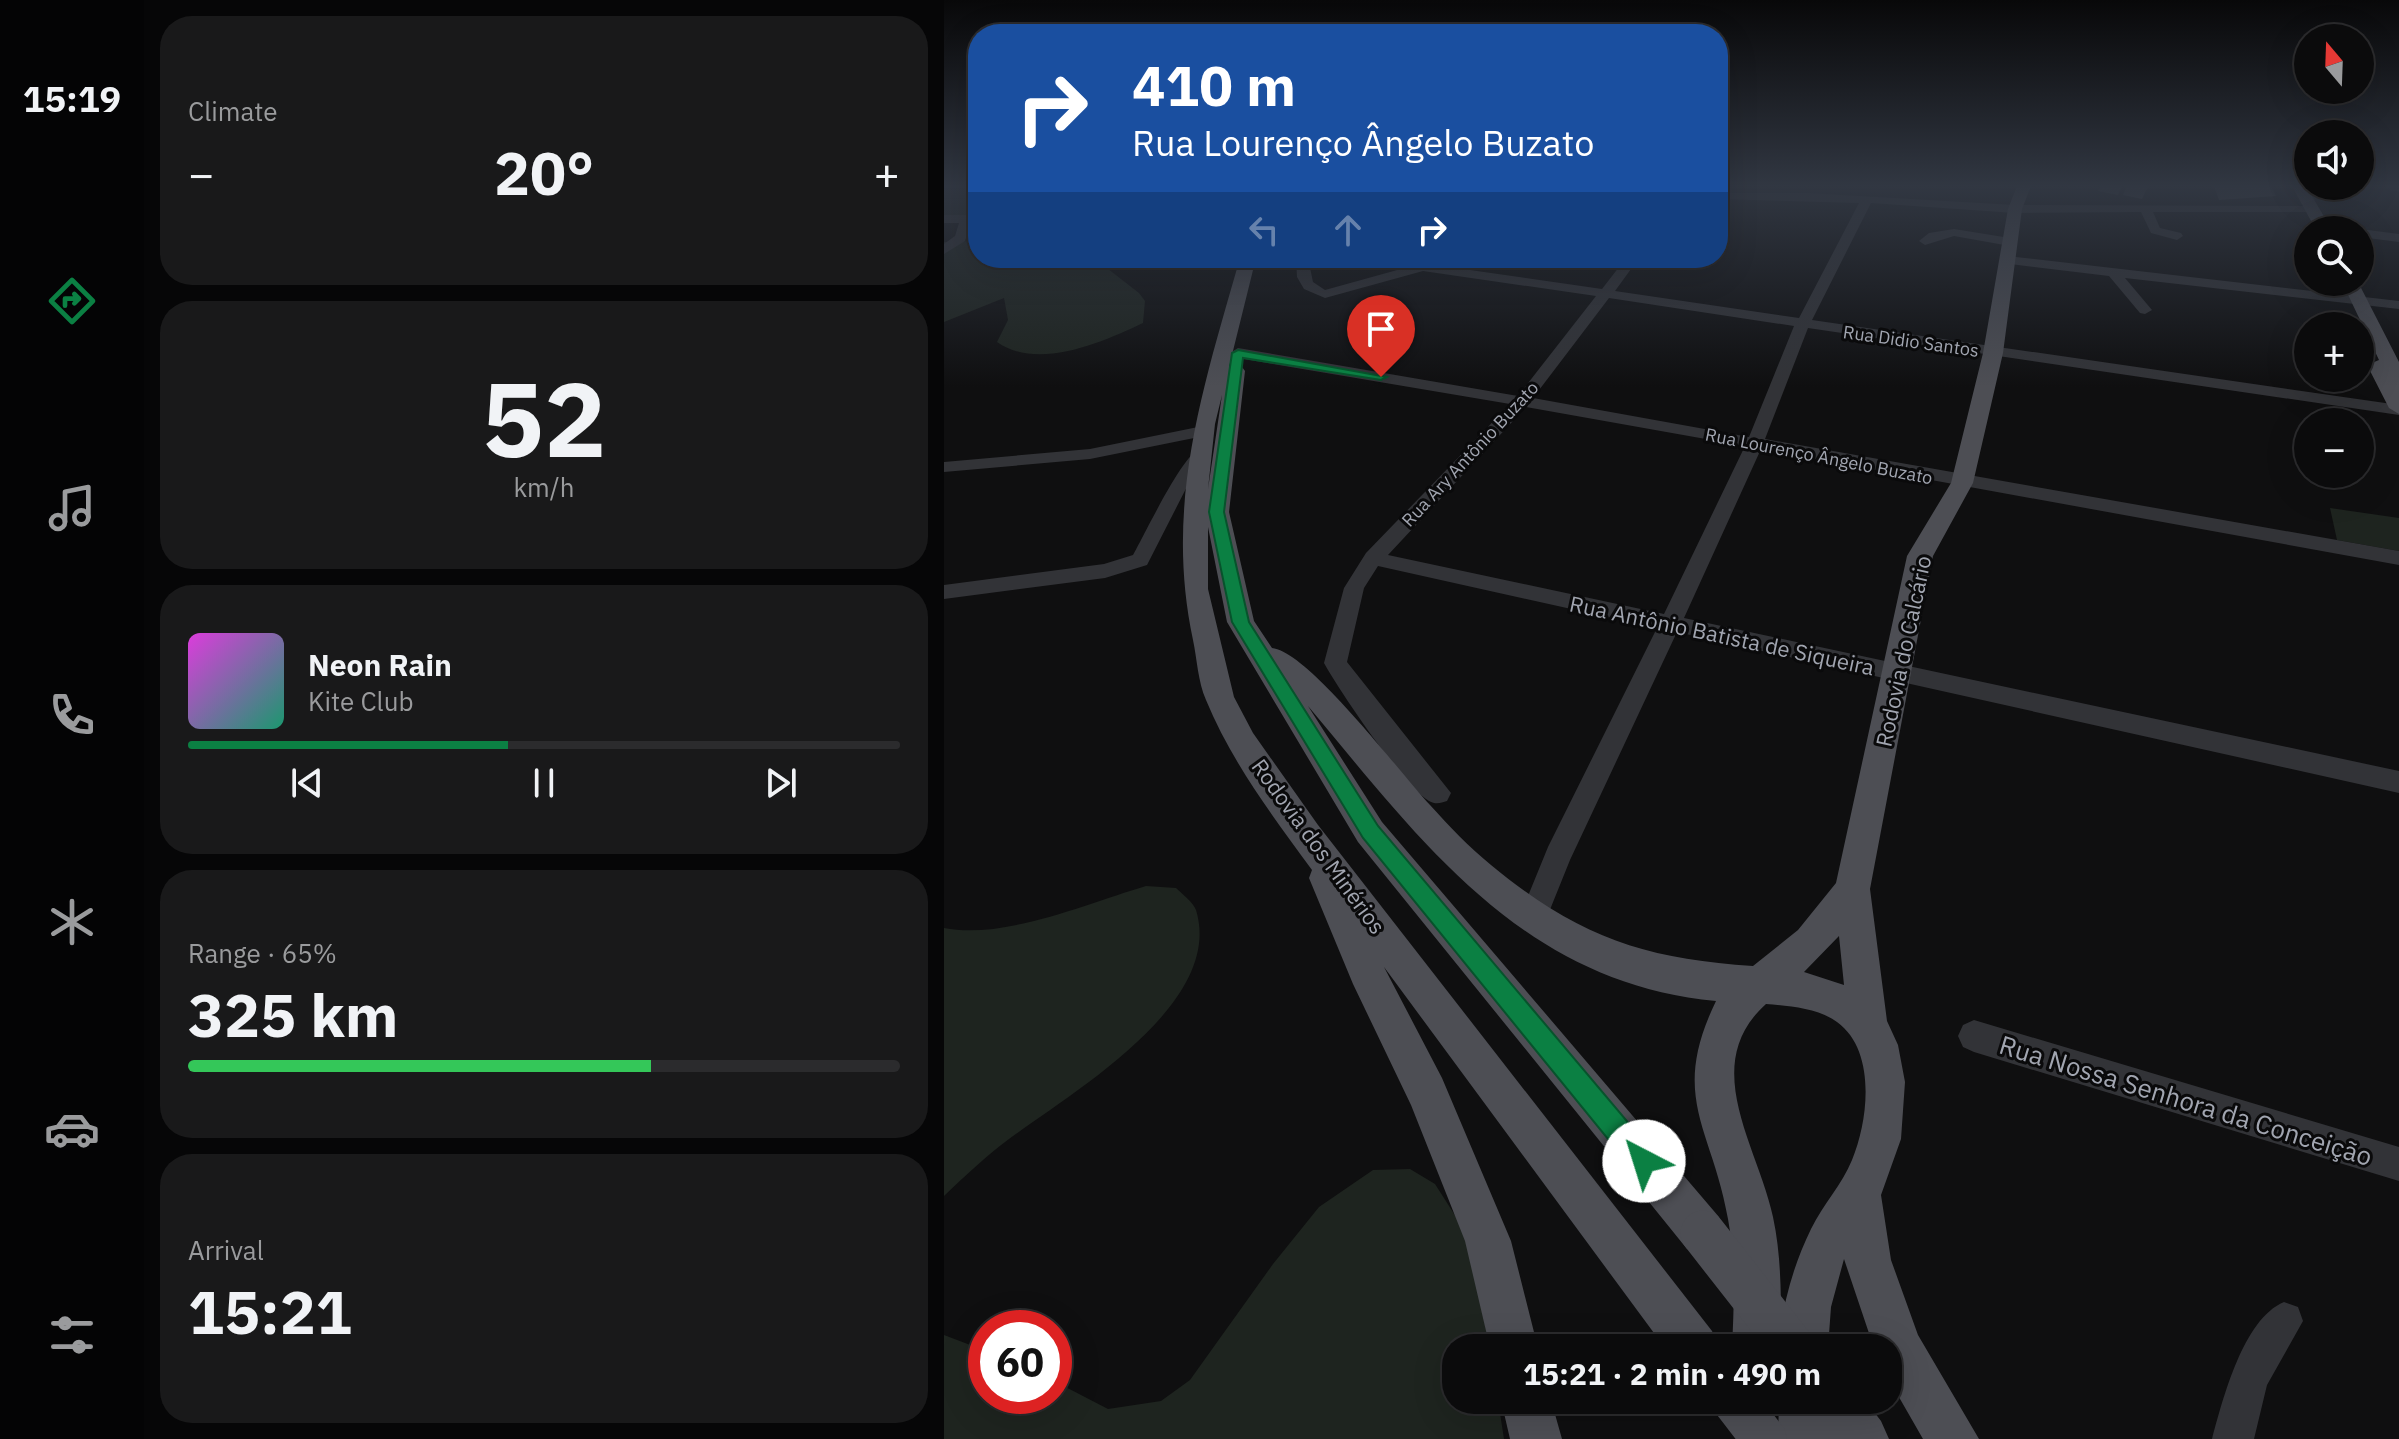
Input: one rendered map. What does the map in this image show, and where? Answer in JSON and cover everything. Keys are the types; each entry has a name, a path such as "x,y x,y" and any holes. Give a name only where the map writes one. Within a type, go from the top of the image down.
{"main road":[{"name":"Rodovia do Calcário","path":"1806,1334 1811,1288 1828,1241 1859,1193 1881,1141 1885,1103 1878,1043 1868,1026 1852,889 1920,556 1962,483 1993,353 2009,253"},
{"name":"Rodovia dos Minérios","path":"1246,268 1202,442 1195,589 1219,697 1242,742 1310,839 1684,1334"},
{"path":"1262,268 1238,353 1217,512 1241,622 1370,832 1703,1233 1782,1334"},
{"path":"2351,296 2399,381"},
{"path":"2374,359 2399,409"},
{"path":"1258,650 1279,661 1304,685 1442,841 1533,918 1614,961 1698,980 1760,987 1789,986 1815,991 1841,1003 1868,1026"},
{"path":"1310,839 1366,971 1427,1093 1488,1241 1511,1334"},
{"name":"Rodovia do Calcário","path":"1756,1334 1758,1281 1751,1217 1718,1113 1712,1077 1714,1044 1731,1011 1812,941 1852,889"},
{"path":"1859,1193 1865,1258 1888,1329 1953,1439"},
{"path":"1530,1414 1536,1439"},
{"path":"1745,1414 1764,1439"},
{"path":"1754,1439 1755,1414"},
{"path":"1804,1414 1804,1439"},
{"path":"1844,1414 1863,1439"}],"street":[{"path":"1533,918 1558,856 1754,445 1802,325 1839,253"},
{"path":"2020,253 2113,272 2294,289"},
{"path":"1303,268 1305,284 1313,292 1325,294 1419,268"},
{"name":"Rua Didio Santos","path":"1429,268 1993,353 2399,409"},
{"name":"Rua Ary Antônio Buzato","path":"1438,793 1410,764 1335,663 1354,588 1373,558 1523,400 1625,268"},
{"path":"2113,272 2145,310"},
{"path":"2359,296 2399,305"},
{"name":"Rua Lourenço Ângelo Buzato","path":"1238,353 1523,400 1962,483 2399,558"},
{"path":"944,467 1202,442"},
{"path":"944,592 1105,571 1140,560 1202,442"},
{"name":"Rua Antônio Batista de Siqueira","path":"1373,558 2399,782"},
{"name":"Rua Nossa Senhora da Conceição","path":"1974,1036 2399,1164"},
{"path":"2233,1439 2249,1377 2284,1321"}],"shaded area":[{"path":"944,253 968,253 968,268 1107,268 1145,301 1143,323 1090,345 1051,354 1013,350 997,342 1008,320 1004,298 944,322"},
{"path":"2330,508 2399,518 2399,551 2337,540"},
{"path":"1146,886 1176,888 1196,910 1199,945 1188,979 1166,1012 1137,1042 1103,1071 1000,1146 944,1196 944,928 993,929 1019,924"},
{"path":"1410,1169 1435,1184 1465,1231 1487,1334 1442,1334 1442,1414 1500,1414 1504,1439 944,1439 944,1335 968,1344 968,1414 1072,1414 1072,1390 1108,1409 1161,1401 1190,1380 1273,1264 1319,1207 1373,1170"}],"route":[{"path":"1381,377 1238,353 1217,512 1241,622 1370,832 1644,1161"}]}
